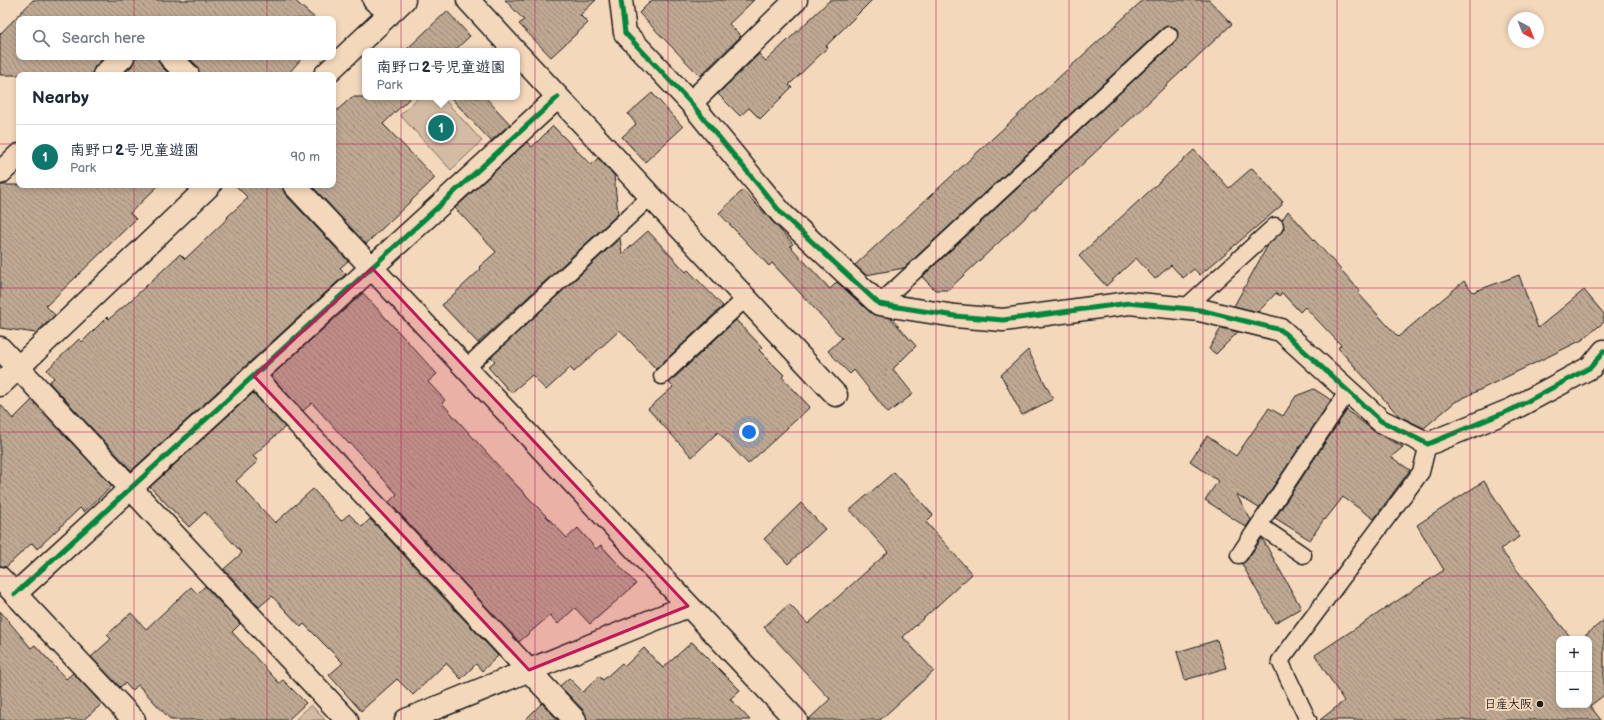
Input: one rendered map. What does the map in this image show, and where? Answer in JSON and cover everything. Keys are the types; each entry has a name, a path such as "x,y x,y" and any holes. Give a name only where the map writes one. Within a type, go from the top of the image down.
{"street":[{"path":"468,0 512,48"},
{"path":"622,0 625,33 691,103 782,214 880,304 955,316 1003,320 1129,304 1200,310 1281,330 1381,421 1428,444 1514,409 1591,367 1604,351"},
{"path":"691,103 796,0"},
{"path":"328,72 389,4"},
{"path":"520,56 836,395"},
{"path":"107,72 120,60"},
{"path":"173,60 185,72"},
{"path":"15,594 558,97"},
{"path":"0,173 16,158"},
{"path":"0,384 207,188"},
{"path":"297,188 796,720"},
{"path":"0,348 347,720"},
{"path":"254,376 575,720"},
{"path":"0,578 134,720"},
{"path":"406,720 688,606"}],"lane":[{"path":"880,304 1169,35"},
{"path":"466,368 651,196"},
{"path":"1185,308 1275,226"},
{"path":"662,376 746,298"},
{"path":"1239,555 1348,391"},
{"path":"1308,720 1280,661 1421,472 1428,444"},
{"path":"1259,525 1303,555"}],"highlighted area":[{"path":"372,268 688,606 529,670 254,376"}],"shaded area":[{"path":"416,100 445,100 482,141 451,170 400,115"},
{"path":"311,705 325,720 295,720"}],"building":[{"path":"33,0 294,0 313,16 17,16"},
{"path":"505,0 596,0 580,15 588,23 551,57 519,24 524,20"},
{"path":"652,0 754,0 729,24 741,36 700,76 639,13"},
{"path":"830,0 872,0 826,46 828,47 789,85 792,87 760,119 749,108 740,116 718,94 759,54 766,61"},
{"path":"1143,0 1209,0 1232,24 948,290 935,290 922,277 1175,42 1178,33 1176,28 1167,26 1163,28 904,268 866,275 855,265"},
{"path":"447,11 470,36 457,48 408,48"},
{"path":"16,18 16,60 102,60 95,66 93,72 16,72 16,75 0,75 0,34"},
{"path":"134,60 159,60 161,66 167,72 125,72 132,66"},
{"path":"191,60 300,60 290,72 199,72 197,66"},
{"path":"652,93 683,127 645,162 622,137 636,124 628,114"},
{"path":"352,97 362,97 362,100 408,100 383,124 435,178 366,244 314,188 336,188 336,111"},
{"path":"453,100 488,100 510,124 491,141"},
{"path":"553,126 591,165 598,158 614,175 618,214 478,343 442,305 481,269 479,267 496,252 455,208 527,142 532,147"},
{"path":"1194,150 1229,188 1252,168 1283,202 1281,203 1282,205 1200,275 1194,269 1183,278 1171,265 1155,279 1136,258 1106,286 1079,256"},
{"path":"0,185 16,185 16,188 156,188 130,213 136,219 46,306 55,315 36,333 0,328"},
{"path":"238,188 283,188 285,194 348,261 340,268 346,274 132,470 49,382 54,378 47,370 79,339 82,342 107,317 109,319 129,302 180,254 185,259 248,198"},
{"path":"743,190 793,244 790,246 830,289 837,282 871,313 891,318 916,346 893,369 913,394 888,413 854,370 850,374 828,351 842,338 772,263 769,266 719,213"},
{"path":"1288,211 1360,291 1358,293 1398,337 1464,281 1473,292 1519,275 1538,328 1584,290 1604,314 1604,322 1582,340 1455,402 1424,428 1399,416 1338,348 1341,345 1305,307 1300,312 1282,293 1279,296 1276,293 1258,312 1234,306 1268,245 1284,229 1282,220"},
{"path":"648,231 686,272 688,270 723,306 656,369 620,330 574,372 570,368 546,390 532,375 511,393 488,367 495,361 491,357 620,238 622,254"},
{"path":"363,293 437,374 428,382 445,400 442,403 504,472 567,538 578,528 596,549 601,545 636,584 590,624 575,608 558,624 550,615 519,642 389,502 397,494 350,443 349,444 312,403 303,411 271,376"},
{"path":"736,320 762,347 759,350 784,375 782,377 810,407 748,464 718,432 692,457 648,409 673,387 669,383"},
{"path":"1221,328 1238,332 1216,354 1209,349"},
{"path":"1028,350 1053,399 1022,415 1001,375"},
{"path":"1314,389 1331,400 1259,508 1236,494 1251,520 1246,527 1205,500 1218,481 1190,461 1207,436 1236,456 1269,408 1283,416 1296,396"},
{"path":"253,393 285,427 253,456 258,461 236,481 275,523 313,489 341,521 349,514 362,527 370,519 498,656 482,671 476,664 461,679 446,663 413,695 397,679 361,711 329,675 343,663 304,624 301,627 272,596 259,607 224,569 242,553 205,512 189,527 150,487"},
{"path":"32,400 112,486 84,512 80,508 37,549 32,543 6,567 0,566 0,404 13,419"},
{"path":"1347,410 1375,432 1403,447 1391,457 1410,470 1374,519 1343,497 1325,520 1324,519 1310,540 1275,518"},
{"path":"894,472 933,515 926,522 972,574 903,637 934,671 880,720 808,720 830,699 764,627 789,604 808,624 888,552 850,510"},
{"path":"1484,481 1520,537 1500,549 1570,636 1556,636 1556,708 1592,708 1601,720 1320,720 1344,701 1315,655 1444,570 1417,525"},
{"path":"801,503 825,529 788,564 764,539"},
{"path":"1262,538 1301,608 1275,623 1242,564 1247,560"},
{"path":"205,586 240,624 232,632 279,683 283,680 306,703 288,720 171,720 138,685 132,691 125,683 120,687 91,657 111,639 107,635 131,613 146,629 191,587 197,594"},
{"path":"0,611 31,648 35,645 66,679 73,673 102,704 83,720 0,720"},
{"path":"1604,620 1604,695 1592,704 1592,636 1585,636"},
{"path":"1217,640 1226,668 1185,680 1177,652"},
{"path":"692,642 740,690 730,699 750,720 587,720 584,711 560,686 569,678 583,692 599,676 603,680 622,663 625,666 644,648 663,668"},
{"path":"542,703 558,720 525,720"}],"cycle path":[{"path":"621,0 625,33 691,103 782,214 879,304 955,316 1003,320 1129,303 1200,310 1281,330 1381,421 1428,444 1513,409 1591,367 1604,351"},
{"path":"15,594 558,97"}],"place":[{"name":"南野口2号児童遊園","path":"441,128"},
{"name":"日産大阪","path":"1540,704"}]}
